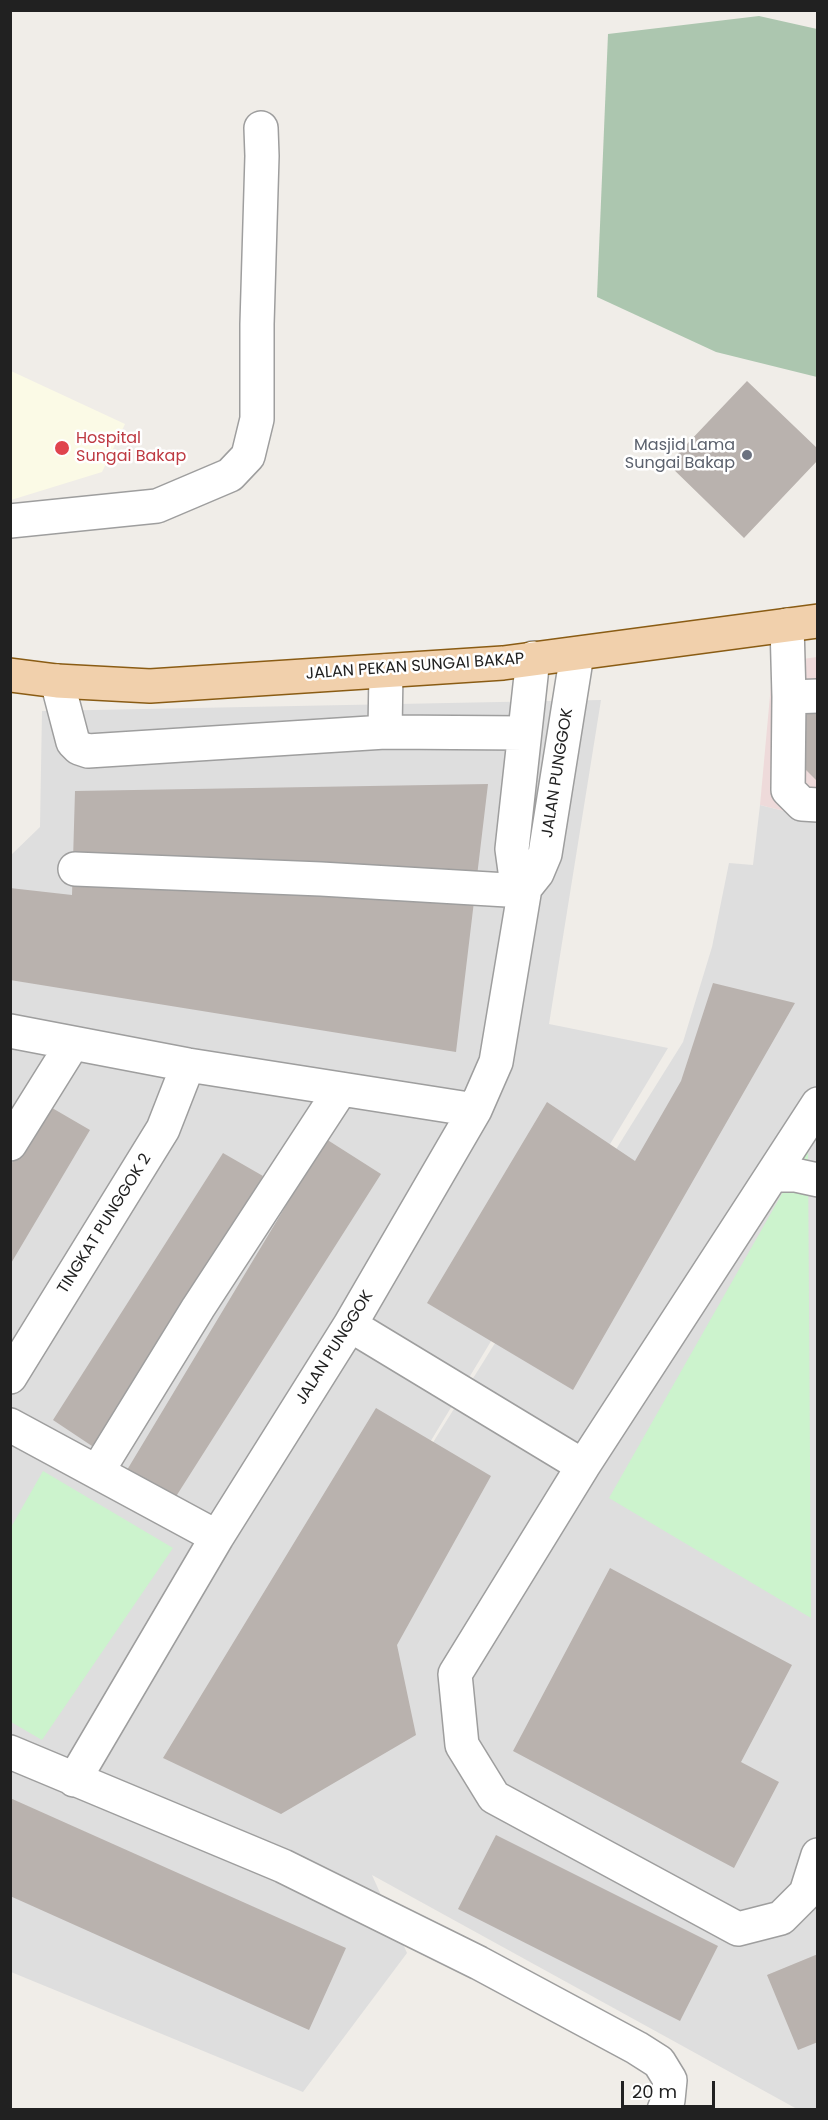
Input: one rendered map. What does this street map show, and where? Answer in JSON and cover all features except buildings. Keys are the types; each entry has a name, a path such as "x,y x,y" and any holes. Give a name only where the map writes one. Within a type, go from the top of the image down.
{"main road":[{"name":"JALAN PEKAN SUNGAI BAKAP","path":"10,675 57,681 150,686 386,671 503,663 802,623"}],"street":[{"path":"10,521 157,506 230,475 248,456 257,419 261,128"},
{"path":"802,623 803,697 788,790 802,804 818,805"},
{"name":"JALAN PUNGGOK","path":"74,1780 217,1537 350,1325 475,1110 496,1062 525,889 537,873 544,854 577,654"},
{"name":"JALAN PUNGGOK","path":"525,889 515,871 512,849 533,658"},
{"path":"385,732 386,671"},
{"path":"57,681 73,742 88,752 385,732 524,733"},
{"path":"75,869 525,889"},
{"path":"10,1031 188,1065 475,1110"},
{"path":"10,1144 73,1043"},
{"name":"TINGKAT PUNGGOK 2","path":"10,1377 163,1129 188,1065"},
{"path":"97,1472 198,1308 341,1089"},
{"path":"818,1104 583,1466 455,1674 462,1745 494,1797 738,1929 781,1918 806,1893 818,1855"},
{"path":"772,1174 795,1175 818,1180"},
{"path":"350,1325 583,1466"},
{"path":"10,1425 217,1537"},
{"path":"10,1752 283,1866 479,1963 637,2048 659,2062 670,2080 668,2100 664,2109"}],"shaded area":[{"path":"759,16 817,29 817,377 716,352 597,297 608,34"},
{"name":"Hospital Sungai Bakap","path":"11,371 125,424 102,472 11,500"},
{"path":"817,657 817,819 760,805 773,663"},
{"path":"601,700 549,1024 668,1048 339,1593 683,1042 712,947 729,863 753,865 760,805 817,819 817,2109 797,2109 372,1875 407,1953 303,2092 11,1972 10,856 40,827 42,711"}],"green space":[{"path":"808,1148 811,1618 609,1498"},
{"path":"43,1471 173,1548 42,1740 11,1722 10,1529"}],"place":[{"name":"Hospital Sungai Bakap","path":"62,448"},
{"name":"Masjid Lama Sungai Bakap","path":"747,455"}]}
